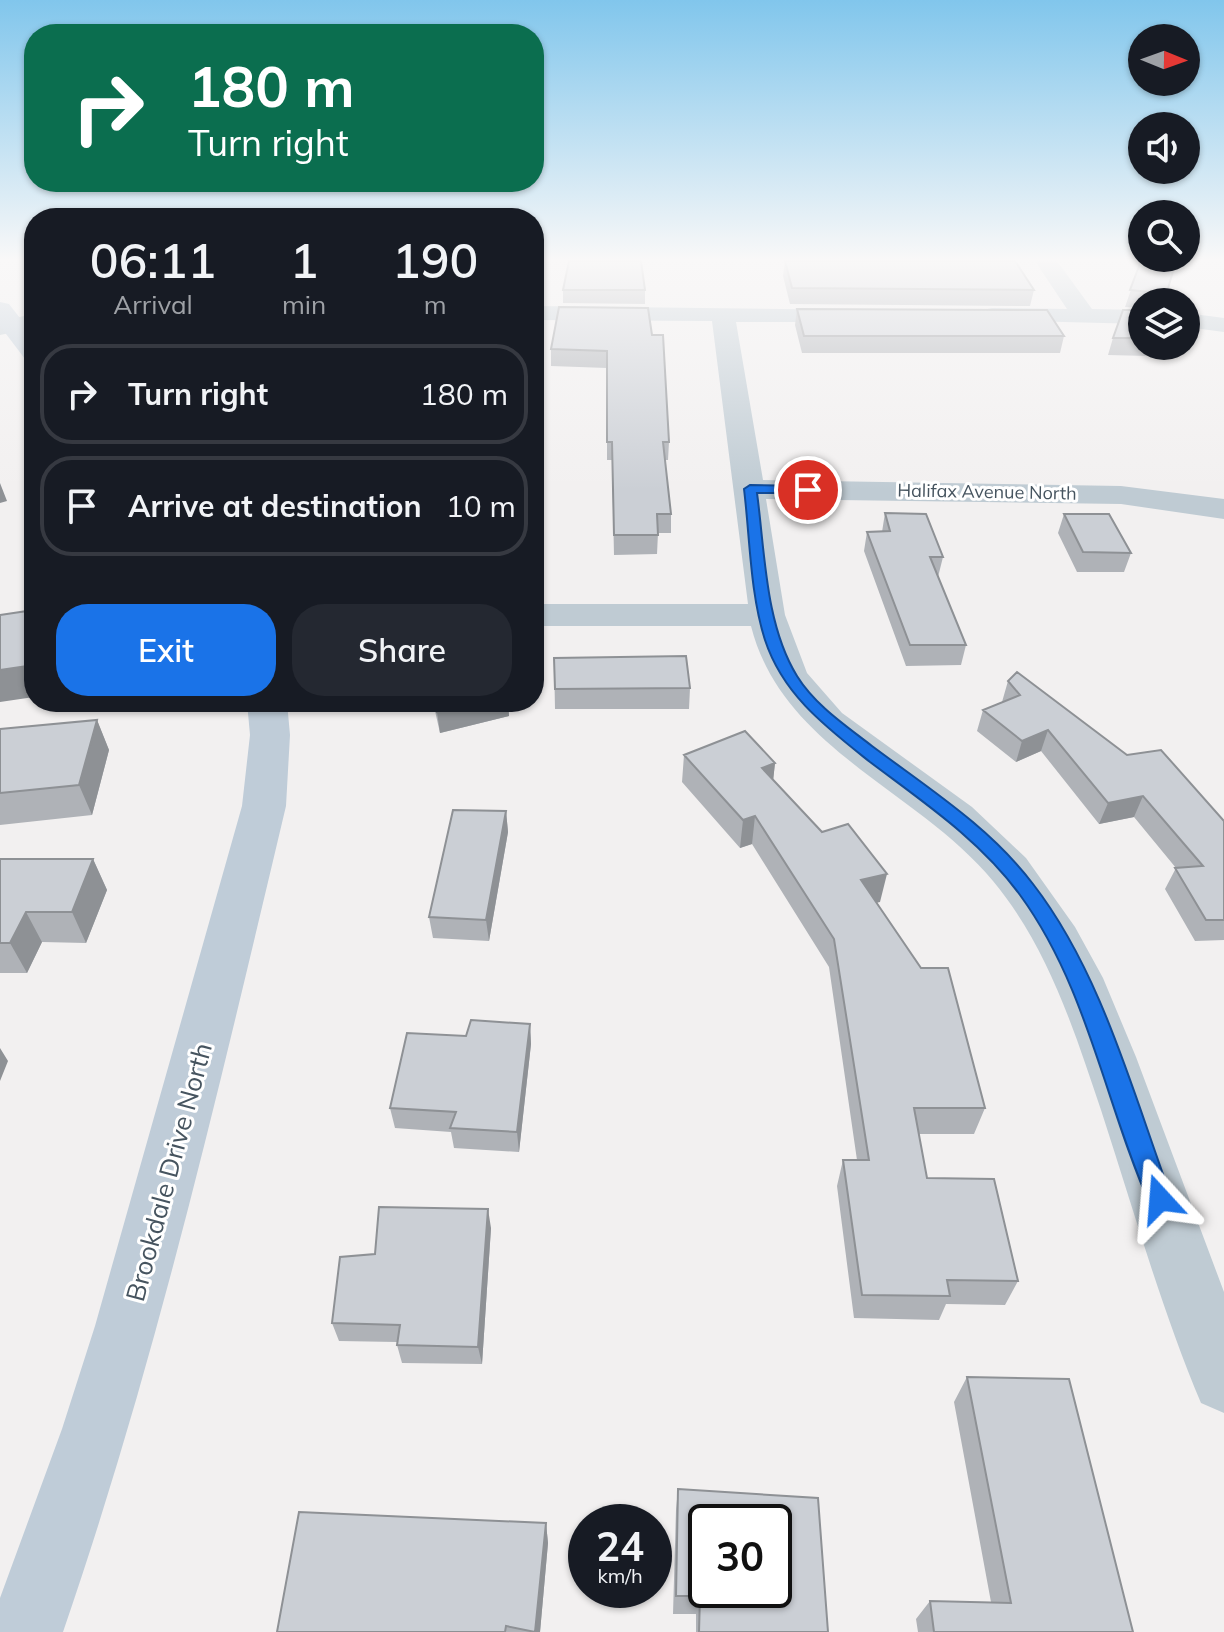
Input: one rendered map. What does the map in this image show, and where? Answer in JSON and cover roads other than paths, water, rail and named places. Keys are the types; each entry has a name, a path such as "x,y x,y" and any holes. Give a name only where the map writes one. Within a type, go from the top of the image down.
{"street":[{"path":"727,337 767,615 773,641 790,678 820,714 979,836 1026,888 1067,952 1096,1019 1224,1380"},
{"name":"Halifax Avenue North","path":"750,489 1108,494 1224,509"},
{"path":"544,615 767,615"},
{"name":"Brookdale Drive North","path":"25,1632 63,1534 139,1289 264,806 270,735 268,712"}]}
